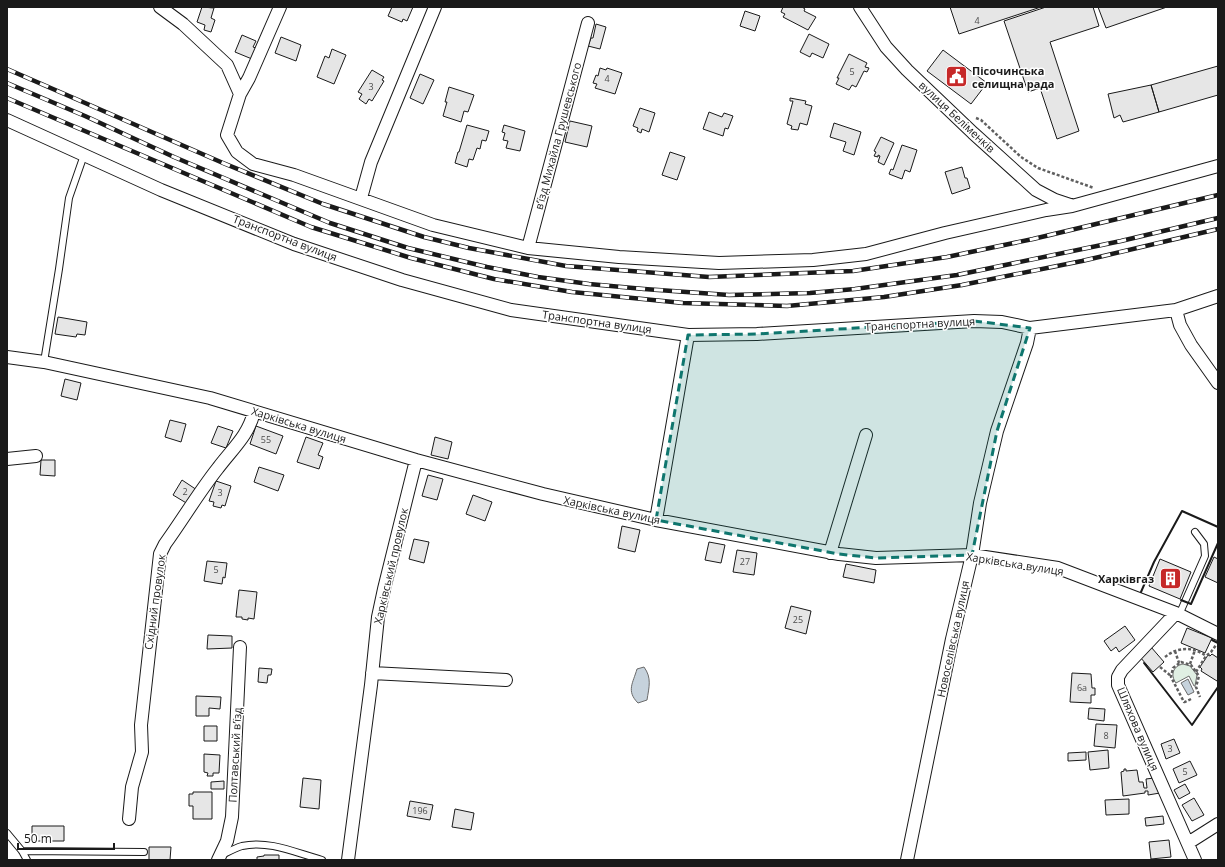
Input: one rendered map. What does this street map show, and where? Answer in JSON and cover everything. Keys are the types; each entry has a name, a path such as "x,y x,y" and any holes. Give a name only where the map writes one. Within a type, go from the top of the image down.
{"street":[{"path":"160,7 183,24 227,65 240,94"},
{"path":"280,7 249,78 240,94 227,135 237,152 253,164 294,174 433,225 528,248 619,257 719,263 813,260 866,254 944,233 1046,210 1072,206 1218,166"},
{"path":"361,198 371,162 435,7"},
{"name":"вулиця Беліменків","path":"860,7 886,47 907,70 973,133 1036,190 1055,200 1072,206"},
{"name":"в’їзд Михайла Грушевського","path":"528,248 588,23"},
{"name":"Транспортна вулиця","path":"7,120 161,190 294,244 402,280 511,310 688,335 757,334 974,321 1002,322 1030,328 1176,310 1218,296"},
{"path":"1176,310 1180,325 1191,345 1218,383"},
{"name":"Новоселівська вулиця","path":"907,860 952,639 972,555 980,503 997,431 1027,344 1030,328"},
{"path":"656,520 688,335"},
{"name":"Харківська вулиця","path":"7,357 44,362 210,398 416,460 543,494 656,520 830,553 876,558 972,555 1058,568 1177,614 1217,639"},
{"name":"Східний провулок","path":"129,819 132,787 142,752 141,725 160,554 165,544 218,467 234,450 247,432 254,412"},
{"path":"830,553 866,435"},
{"path":"7,459 36,456"},
{"name":"Харківський провулок","path":"348,860 378,617 416,460"},
{"name":"Шляхова вулиця","path":"1177,614 1122,670 1118,681 1195,860"},
{"name":"Полтавський в’їзд","path":"219,858 228,840 232,817 240,646"},
{"path":"372,673 506,680"},
{"path":"1188,843 1218,824"}],"lane":[{"path":"44,362 69,198 84,155"},
{"path":"1177,614 1204,556 1204,544 1195,532"},
{"path":"7,833 22,851 27,860"},
{"path":"219,858 242,846 259,845 281,847 322,860"},
{"path":"22,851 144,852"}],"path":[{"path":"1013,149 1021,158 1038,168 1099,189"},
{"path":"1196,672 1206,656 1211,652 1217,639"},
{"path":"1165,657 1175,651 1183,649 1195,650 1206,656"},
{"path":"1190,664 1195,650"},
{"path":"1175,651 1179,663"},
{"path":"1191,699 1184,702 1172,681 1171,676 1173,668 1179,663 1185,662 1194,667 1199,676 1196,687 1200,697"},
{"path":"1160,667 1171,676"}],"highlighted area":[{"path":"974,321 1030,328 997,431 972,555 876,558 839,554 656,520 688,335 757,334"}],"green space":[{"path":"1183,664 1190,666 1197,675 1195,686 1189,676 1176,683 1174,680 1173,674 1175,669"}],"shaded area":[{"path":"644,667 647,671 649,679 647,700 638,703 632,695 632,683 637,669"},
{"path":"1188,679 1194,692 1188,695 1181,683"}],"building":[{"path":"202,7 214,8 211,18 215,20 211,32 204,30 205,25 197,22"},
{"path":"392,7 413,7 407,21 403,19 402,22 388,16"},
{"path":"783,7 802,7 805,9 804,11 816,17 808,30 783,17 785,14 781,12"},
{"path":"950,7 1041,7 959,34"},
{"path":"1046,7 1093,7 1099,26 1050,42 1079,131 1057,139 1040,88 1028,92 1004,21"},
{"path":"1098,7 1167,7 1106,28"},
{"path":"745,11 760,16 755,31 740,26"},
{"path":"596,24 606,27 600,49 588,46 591,38 593,38"},
{"path":"809,34 829,44 823,58 812,53 810,57 800,52"},
{"path":"242,35 256,41 253,47 256,48 252,59 235,52"},
{"path":"281,37 301,45 296,61 275,53"},
{"path":"332,49 346,55 334,84 317,77 325,56 329,58"},
{"name":"Пісочинська селищна рада","path":"943,50 987,83 971,104 927,71"},
{"path":"849,54 867,63 865,67 869,68 867,72 864,71 856,87 852,85 849,90 836,84 839,78 837,78"},
{"path":"1218,66 1218,95 1159,112 1151,85"},
{"path":"600,68 606,70 607,68 622,73 615,94 595,88 597,84 593,83 596,75 598,76"},
{"path":"372,70 384,77 382,80 384,81 372,101 369,99 366,104 359,99 362,94 358,92"},
{"path":"420,74 434,80 423,104 410,98"},
{"path":"1151,85 1159,112 1123,122 1120,115 1114,118 1108,94"},
{"path":"449,87 474,95 468,112 464,111 461,122 443,116"},
{"path":"790,98 806,101 805,104 812,106 807,125 800,123 798,130 791,129 792,126 787,124 793,101 790,101"},
{"path":"640,108 655,113 649,132 642,129 641,133 637,131 638,128 633,126"},
{"path":"709,112 722,117 724,113 733,116 728,129 725,128 723,136 703,129"},
{"path":"570,121 592,126 587,147 565,142"},
{"path":"834,123 861,132 854,155 843,151 846,142 830,137"},
{"path":"467,125 489,131 486,141 482,140 480,149 477,148 473,160 469,159 467,167 455,163"},
{"path":"504,125 525,131 520,151 506,148 508,141 503,140 505,133 502,132"},
{"path":"881,137 894,143 884,165 878,162 880,156 874,156 876,152 874,151"},
{"path":"902,145 917,150 910,172 905,170 902,179 889,174 891,169 893,170"},
{"path":"670,152 685,157 677,180 662,175"},
{"path":"962,167 970,188 952,194 945,172"},
{"path":"58,317 87,322 85,335 77,334 76,337 55,334"},
{"path":"65,379 81,383 77,400 61,396"},
{"path":"170,420 186,424 181,442 165,437"},
{"path":"218,426 233,431 226,448 211,443"},
{"path":"256,426 283,436 276,454 250,444"},
{"path":"306,437 323,443 318,455 323,457 319,469 297,462"},
{"path":"435,437 452,442 448,459 431,455"},
{"path":"41,460 55,460 55,476 40,475"},
{"path":"259,467 284,475 278,491 254,482"},
{"path":"428,475 443,479 437,500 422,496"},
{"path":"182,480 197,490 188,504 173,495"},
{"path":"216,481 231,486 225,506 222,505 221,508 213,506 214,502 209,501"},
{"path":"473,495 492,502 485,521 466,514"},
{"path":"622,526 640,530 635,552 618,548"},
{"path":"414,539 429,542 424,563 409,559"},
{"path":"709,542 725,545 721,563 705,560"},
{"path":"737,550 757,553 754,575 733,572"},
{"path":"1214,557 1218,559 1218,583 1205,577"},
{"name":"Харківгаз","path":"1160,559 1191,572 1180,599 1149,586"},
{"path":"207,561 227,563 225,578 223,577 222,584 204,581"},
{"path":"846,564 876,570 874,583 843,577"},
{"path":"239,590 257,592 254,619 248,618 248,620 242,619 242,617 236,617"},
{"path":"791,606 811,611 806,634 785,628"},
{"path":"1125,626 1135,640 1119,652 1116,647 1111,651 1104,641"},
{"path":"1187,628 1212,638 1205,653 1181,643"},
{"path":"208,635 232,636 232,648 207,649"},
{"path":"1151,647 1164,662 1153,672 1140,657"},
{"path":"1212,654 1218,658 1217,681 1201,671 1202,669 1200,667 1208,655 1210,656"},
{"path":"259,668 272,669 271,675 268,675 267,683 258,682"},
{"path":"1072,673 1091,674 1092,688 1095,688 1095,695 1091,695 1091,703 1070,702"},
{"path":"196,696 221,697 220,709 209,708 209,716 196,716"},
{"path":"1089,708 1105,709 1104,721 1088,719"},
{"path":"1096,724 1117,725 1115,748 1094,746"},
{"path":"204,726 217,726 217,741 204,741"},
{"path":"1174,739 1180,753 1166,759 1161,744"},
{"path":"1108,750 1109,768 1090,770 1088,752"},
{"path":"1086,752 1086,760 1068,761 1068,753"},
{"path":"204,754 220,755 219,773 213,773 213,776 207,776 208,773 204,772"},
{"path":"1190,761 1197,775 1179,783 1173,769"},
{"path":"1124,769 1126,769 1126,771 1137,770 1139,782 1143,782 1144,788 1147,788 1146,779 1154,778 1160,793 1148,795 1148,791 1145,791 1145,793 1123,796 1121,772 1124,771"},
{"path":"303,778 321,780 319,809 300,807"},
{"path":"224,781 224,789 211,789 211,782"},
{"path":"1185,784 1190,793 1179,799 1174,790"},
{"path":"193,792 212,792 212,819 193,819 193,806 189,806 189,794 193,794"},
{"path":"1194,798 1204,815 1192,821 1182,805"},
{"path":"1129,799 1129,814 1106,815 1105,800"},
{"path":"410,801 433,805 430,820 407,816"},
{"path":"455,809 474,813 471,830 452,827"},
{"path":"1163,816 1164,824 1146,826 1145,818"},
{"path":"32,826 64,826 64,841 32,841"},
{"path":"1169,840 1171,857 1151,859 1149,842"},
{"path":"149,847 171,847 170,860 149,860"},
{"path":"264,855 279,855 279,860 257,860 257,857"}],"railway":[{"path":"7,69 223,163 323,204 424,237 469,248 566,266 709,277 853,271 947,257 1033,239 1218,195"},
{"path":"7,83 85,116 174,157 330,223 408,248 487,267 538,277 589,284 729,295 810,293 855,289 957,275 1121,241 1218,218"},
{"path":"7,98 311,227 411,258 494,279 572,292 683,303 787,306 884,297 962,285 1082,261 1218,229"}],"wall":[{"path":"1141,592 1154,562 1182,511 1218,527"},
{"path":"1181,600 1191,604 1218,543"},
{"path":"1212,640 1218,643"},
{"path":"1144,663 1192,725 1218,687"}],"place":[{"name":"Пісочинська селищна рада","path":"957,77"},
{"name":"Харківгаз","path":"1170,579"}]}
